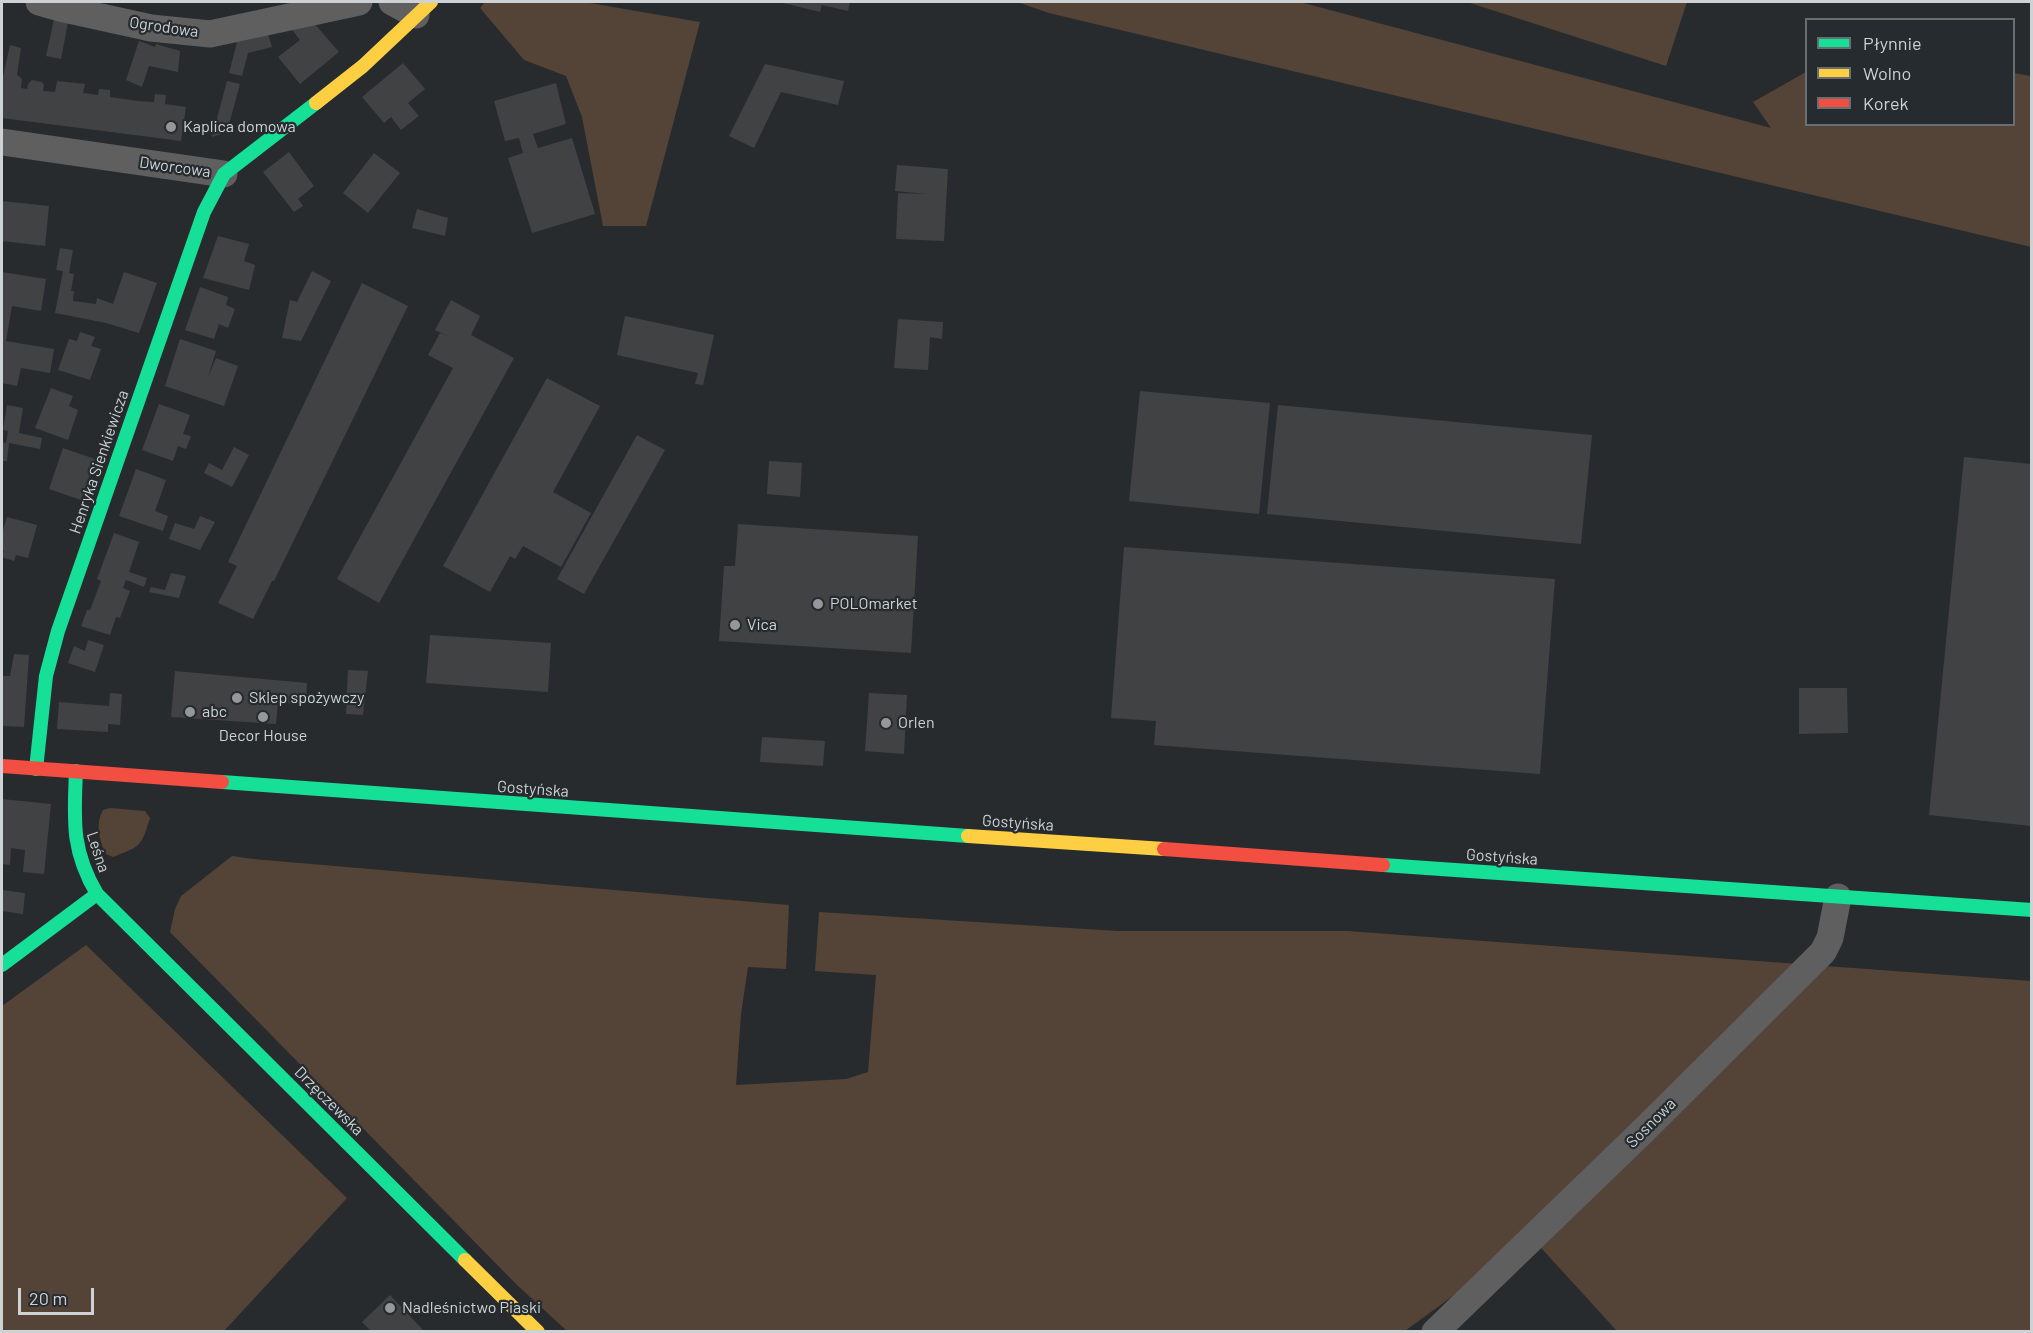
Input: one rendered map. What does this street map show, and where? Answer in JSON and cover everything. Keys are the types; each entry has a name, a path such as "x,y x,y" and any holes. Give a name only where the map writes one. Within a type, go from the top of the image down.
{"street":[{"name":"Ogrodowa","path":"39,2 152,28 210,34 359,2"},
{"path":"392,2 424,8"},
{"name":"Dworcowa","path":"2,142 224,174 363,66 424,8"},
{"name":"Henryka Sienkiewicza","path":"36,769 46,675 58,631 204,212 224,174"},
{"name":"Gostyńska","path":"2,766 594,810 2031,910"},
{"name":"Leśna","path":"2,965 97,894 83,871 74,838 76,771"},
{"name":"Drzęczewska","path":"97,894 538,1332"},
{"name":"Sosnowa","path":"1435,1332 1643,1131 1823,952 1830,938 1838,897"}],"shaded area":[{"path":"485,2 584,2 700,22 646,226 603,226 582,117 566,76 524,60 480,8"},
{"path":"1017,2 1300,2 1771,128 1753,102 1805,73 1805,126 2015,126 2015,73 2031,76 2031,247 1049,13"},
{"path":"1467,2 1687,2 1666,66"},
{"path":"110,808 145,811 150,818 139,844 113,857 106,854 99,832 99,821 103,810"},
{"path":"232,856 789,905 786,969 748,967 741,1014 736,1085 846,1079 868,1072 876,975 815,971 819,912 1117,931 1347,931 2031,981 2031,1331 1617,1331 1532,1238 1405,1331 567,1331 517,1285 170,932 175,909 181,896"},
{"path":"86,945 347,1198 224,1331 2,1331 2,1006"}],"building":[{"path":"779,2 850,2 848,11 822,5 820,12"},
{"path":"54,19 68,22 61,59 46,56"},
{"path":"313,22 339,52 300,84 278,57 300,40 291,28"},
{"path":"268,34 272,47 248,53 242,76 229,73 237,42"},
{"path":"139,41 155,47 156,44 180,51 178,72 149,66 142,87 126,80"},
{"path":"10,45 21,48 17,75 22,79 21,88 27,89 32,80 42,82 43,91 55,92 57,81 85,84 83,93 98,95 99,89 110,90 110,97 138,101 154,102 155,94 166,95 165,104 186,107 181,141 2,118 2,77"},
{"path":"403,63 425,89 408,103 419,116 401,130 391,117 384,123 362,97"},
{"path":"765,64 844,81 838,105 781,92 754,148 729,136"},
{"path":"227,81 240,84 227,132 212,137"},
{"path":"556,83 566,124 533,134 538,148 572,138 595,214 532,233 508,158 523,153 519,138 505,141 494,101"},
{"path":"289,152 314,186 298,199 303,206 294,212 263,172"},
{"path":"374,153 400,173 368,213 343,193"},
{"path":"897,165 948,169 944,241 896,239 898,193 928,194 895,191"},
{"path":"2,201 49,206 45,246 2,241"},
{"path":"417,209 448,218 445,236 412,228"},
{"path":"218,236 249,244 244,261 255,265 249,290 203,278"},
{"path":"60,248 73,250 69,273 74,274 71,291 74,291 73,301 96,304 97,298 113,304 124,272 157,283 139,333 106,323 55,313 63,271 56,270"},
{"path":"312,271 331,281 301,341 282,338 290,300 297,302"},
{"path":"2,272 46,279 41,311 12,306 6,341 54,349 50,373 21,368 17,386 2,383"},
{"path":"362,283 408,306 274,581 253,619 218,603 237,566 228,562"},
{"path":"200,287 228,297 226,305 235,309 228,328 219,324 214,339 185,330"},
{"path":"451,300 480,316 471,335 514,358 379,603 337,579 453,368 428,355 440,333 450,337 435,330"},
{"path":"625,316 714,335 703,385 695,384 698,373 617,355"},
{"path":"898,319 943,322 942,339 930,337 928,370 894,368"},
{"path":"80,332 95,337 91,346 101,349 90,380 58,370 69,339 77,341"},
{"path":"180,339 216,351 208,377 216,358 238,366 224,406 165,386"},
{"path":"547,378 600,406 553,492 591,513 561,567 523,546 515,559 510,556 490,592 443,566"},
{"path":"51,388 73,396 69,406 78,410 68,440 35,428"},
{"path":"1140,391 1270,403 1259,514 1129,501"},
{"path":"159,404 190,415 183,434 191,436 186,449 178,446 173,461 142,450"},
{"path":"7,405 23,408 19,433 42,438 40,449 9,443 7,461 2,461 2,442 6,443 8,431 3,430"},
{"path":"1278,405 1592,435 1581,544 1267,514"},
{"path":"637,435 665,450 584,594 557,579"},
{"path":"234,447 249,455 232,487 204,473 209,463 222,470"},
{"path":"63,448 95,459 81,500 49,489"},
{"path":"1964,457 2031,464 2031,826 1929,815"},
{"path":"769,461 802,463 800,497 767,494"},
{"path":"136,469 166,480 155,511 168,516 163,531 119,516"},
{"path":"200,516 215,522 200,550 169,539 175,523 194,529"},
{"path":"7,517 37,525 28,558 16,555 14,561 2,557 4,551 2,550 2,533"},
{"name":"POLOmarket","path":"738,524 918,536 911,653 719,641 724,566 735,566"},
{"path":"114,533 139,542 129,572 147,578 144,587 126,580 123,588 130,591 120,618 116,617 110,635 81,626 101,581 97,579"},
{"path":"1124,547 1555,579 1540,774 1154,745 1156,721 1111,718"},
{"path":"171,573 186,576 179,598 149,592 151,587 165,590"},
{"path":"430,635 551,643 548,692 426,683"},
{"path":"88,640 104,645 95,672 68,663 74,646 85,651"},
{"path":"14,654 29,655 24,727 2,726 2,676 10,676"},
{"path":"348,670 368,671 363,715 346,714"},
{"path":"175,671 307,683 306,705 278,702 276,724 171,717"},
{"path":"1799,688 1847,688 1848,733 1799,734"},
{"path":"110,693 122,694 120,725 108,724 108,732 57,729 59,702 109,706"},
{"name":"Orlen","path":"869,693 907,695 904,754 865,751"},
{"path":"762,737 825,741 823,766 760,762"},
{"path":"2,799 51,804 44,874 23,872 25,850 11,848 10,865 2,864"},
{"path":"2,890 25,893 23,914 2,911"},
{"name":"Nadleśnictwo Piaski","path":"390,1295 425,1332 372,1332 362,1322"}],"traffic: fast":[{"path":"36,769 46,676 58,631 204,212 224,174 316,103"},
{"path":"76,771 75,820 78,849 97,894 465,1260"},
{"path":"222,782 968,836"},
{"path":"1383,865 2032,910"},
{"path":"2,965 97,894"}],"traffic: slow":[{"path":"316,103 363,66 431,2"},
{"path":"968,836 1164,849"},
{"path":"465,1260 538,1332"}],"traffic: jam":[{"path":"2,766 222,782"},
{"path":"1164,849 1383,865"}],"place":[{"name":"Kaplica domowa","path":"171,127"},
{"name":"POLOmarket","path":"818,604"},
{"name":"Vica","path":"735,625"},
{"name":"Sklep spożywczy","path":"237,698"},
{"name":"abc","path":"190,712"},
{"name":"Decor House","path":"263,717"},
{"name":"Orlen","path":"886,723"},
{"name":"Nadleśnictwo Piaski","path":"390,1308"}]}
